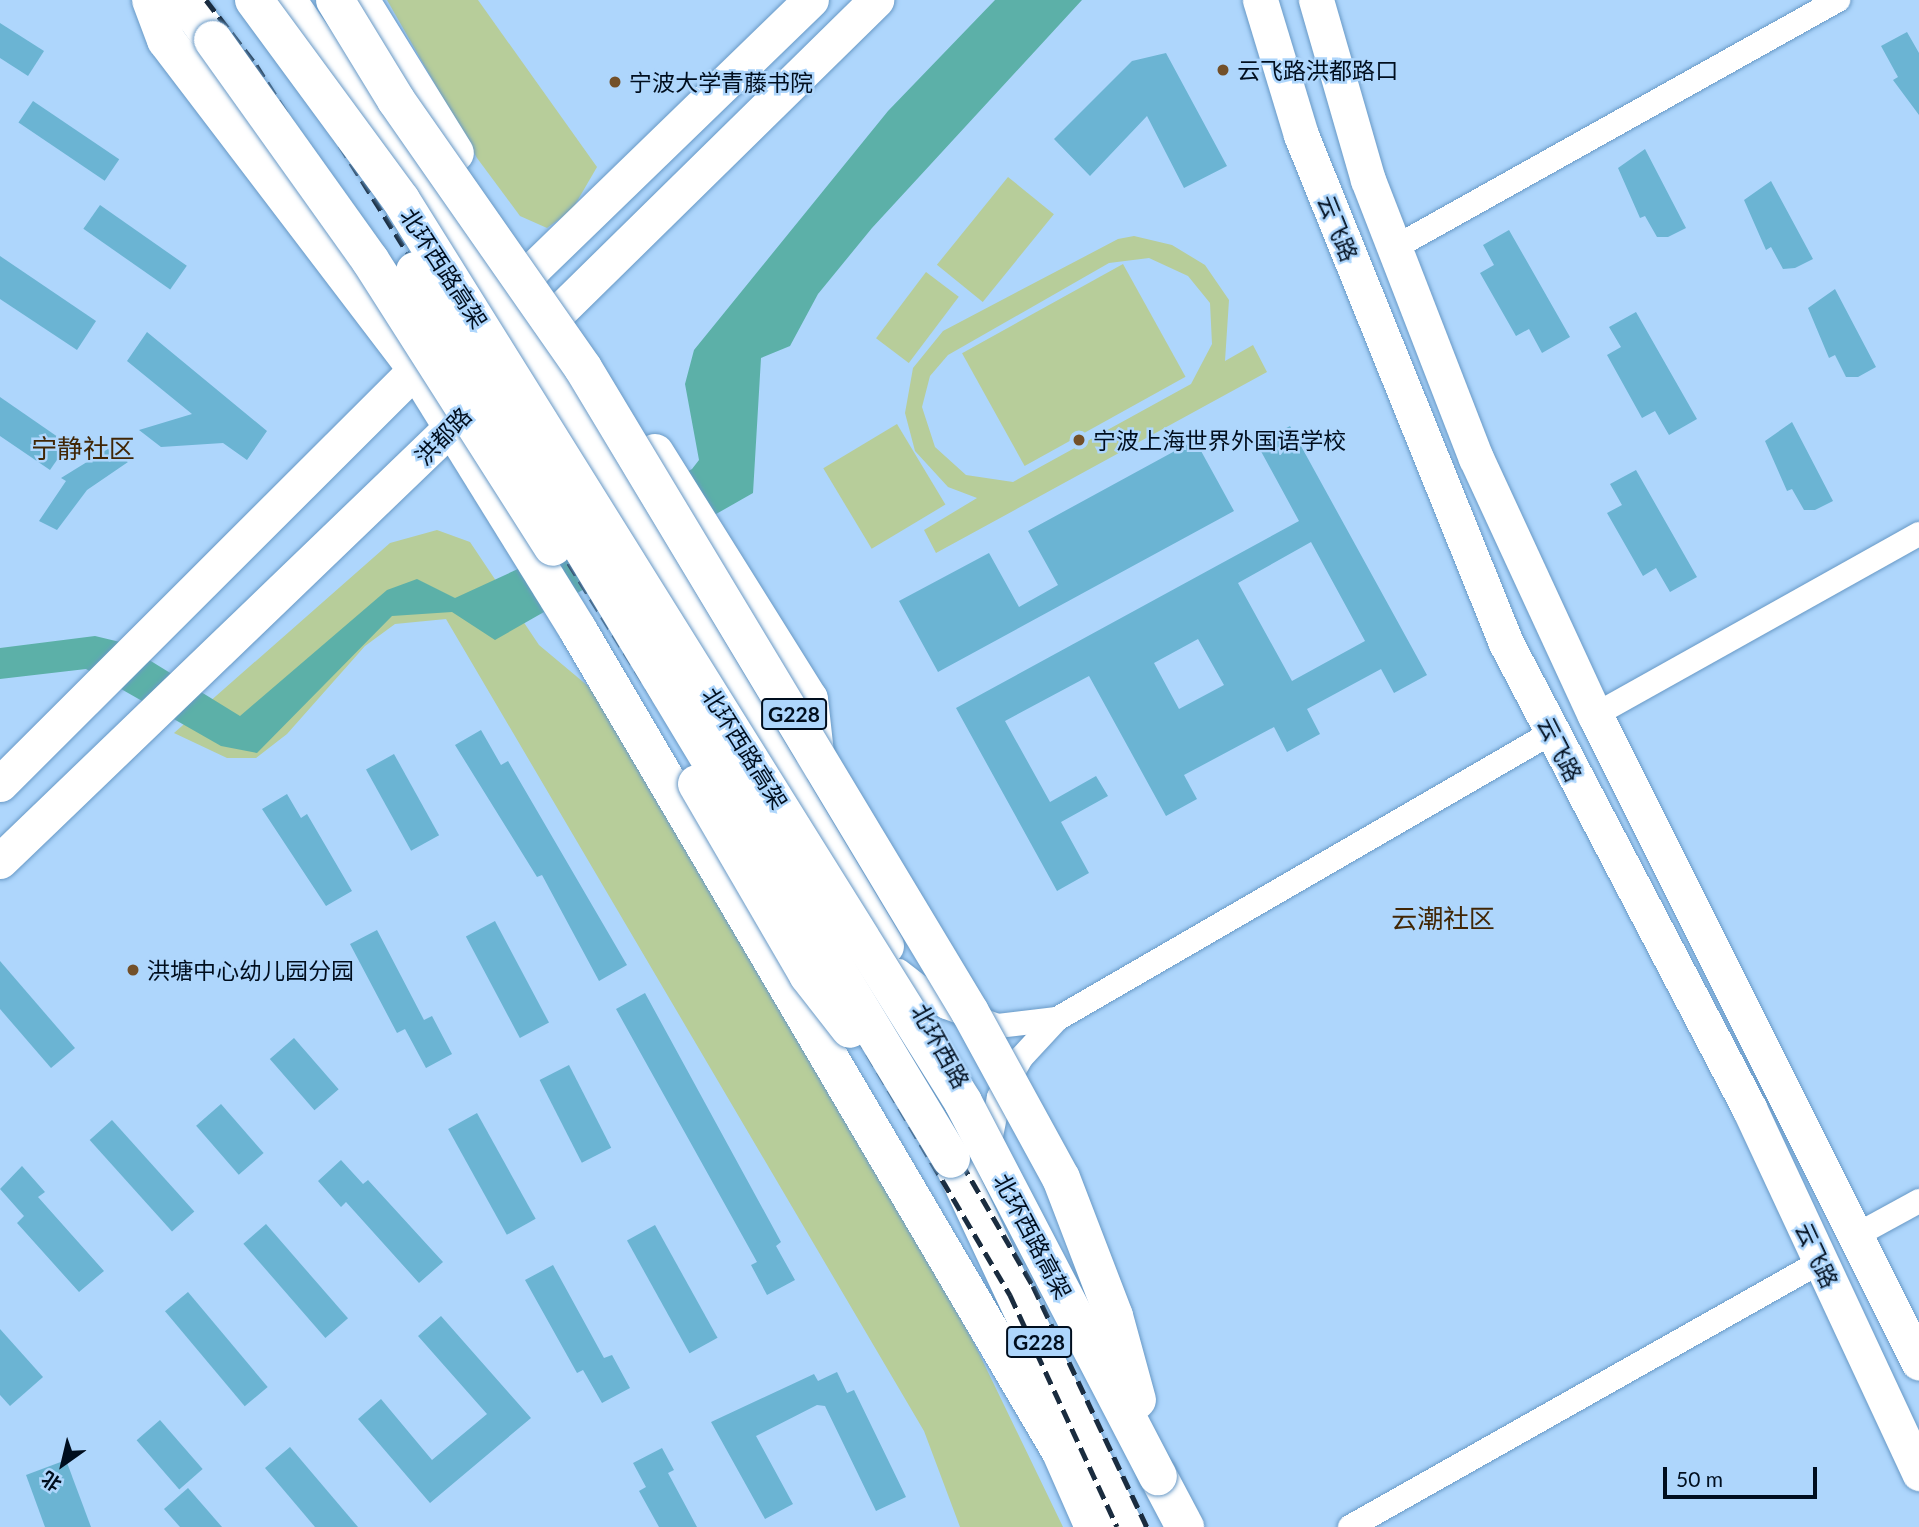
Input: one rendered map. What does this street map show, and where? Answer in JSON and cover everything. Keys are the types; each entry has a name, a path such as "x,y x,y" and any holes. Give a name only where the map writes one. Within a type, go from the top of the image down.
{"main road":[{"path":"150,0 166,40 415,367 578,630 1061,1452 1094,1527"},
{"name":"G228","path":"184,0 370,260 620,651 808,975 951,1159"},
{"name":"北环西路高架","path":"228,0 367,192 951,1159 1124,1527"},
{"name":"北环西路高架","path":"254,0 401,200 949,1079 1185,1527"},
{"name":"北环西路","path":"287,0 494,297 607,475 823,834 990,1141 1168,1527"},
{"path":"322,0 396,100"},
{"name":"G228","path":"335,0 396,100 583,368 970,1012 1061,1178 1114,1316 1158,1476"},
{"path":"360,0 646,439 809,699 823,834"},
{"path":"0,784 415,367 494,297 533,269 811,0"},
{"name":"洪都路","path":"0,862 452,430 524,346 876,0"},
{"name":"云飞路","path":"1260,0 1301,135 1440,488 1551,733 1749,1108 1919,1473"},
{"name":"云飞路","path":"1316,0 1394,248 1476,458 1595,715 1919,1363"}],"street":[{"path":"1394,248 1838,0"},
{"path":"1595,715 1919,534"},
{"path":"990,1141 999,1097 1021,1058 1056,1019 1551,733"},
{"path":"899,971 946,1007 998,1026 1056,1019"},
{"path":"1855,1236 1919,1201"},
{"path":"1350,1527 1820,1262"}],"shaded area":[{"path":"387,0 478,0 597,167 572,210 547,228 520,216 477,158"},
{"path":"995,0 1082,0 872,228 818,294 790,346 761,358 753,493 495,640 452,612 392,616 257,753 221,746 86,669 0,679 0,648 95,636 120,642 240,716 387,590 417,579 455,598 544,557 692,469 699,460 685,384 694,350 888,111"},
{"path":"1008,177 1054,214 983,302 937,265"},
{"path":"1134,236 1172,245 1205,265 1229,300 1225,361 1253,345 1267,372 936,553 924,530 977,498 948,487 915,451 905,413 913,368 943,331 1118,239","holes":["1149,258 1188,276 1210,303 1212,344 1191,384 1013,482 966,475 935,447 922,407 930,376 948,355 1109,263"]},
{"path":"1123,264 1186,377 1025,466 962,353"},
{"path":"926,272 959,297 909,363 876,338"},
{"path":"897,424 945,505 872,549 823,468"},
{"path":"437,530 470,542 539,645 588,686 633,742 973,1341 1063,1527 960,1527 924,1431 446,619 395,624 365,646 287,734 256,758 227,758 174,733 390,543"}],"building":[{"path":"0,23 44,51 28,76 0,58"},
{"path":"1907,32 1919,53 1919,115 1893,80 1898,77 1881,46"},
{"path":"1166,53 1227,166 1184,188 1147,116 1090,176 1054,139 1132,61"},
{"path":"33,101 119,159 105,181 18,123"},
{"path":"1645,149 1686,228 1668,237 1657,237 1645,216 1640,218 1618,168"},
{"path":"1771,181 1813,259 1795,268 1783,269 1771,247 1766,250 1744,200"},
{"path":"100,205 187,266 170,290 83,229"},
{"path":"1509,230 1570,337 1542,353 1529,329 1516,336 1480,273 1494,265 1483,245"},
{"path":"0,256 96,321 77,350 0,299"},
{"path":"1835,289 1876,367 1858,377 1846,377 1835,355 1829,358 1808,308"},
{"path":"1636,312 1697,419 1669,435 1655,411 1642,418 1607,355 1621,347 1609,327"},
{"path":"147,332 267,431 247,460 223,443 161,447 139,430 192,414 127,361"},
{"path":"0,397 68,444 50,470 0,436"},
{"path":"1792,422 1833,501 1815,510 1804,510 1792,489 1787,491 1765,441"},
{"path":"1290,426 1427,675 1394,693 1381,669 1307,709 1320,734 1287,752 1274,727 1184,775 1197,799 1166,816 1089,676 1005,721 1050,802 1096,776 1108,796 1061,822 1089,873 1057,891 956,708 1299,521 1257,444","holes":["1311,542 1365,641 1292,681 1238,583","1198,639 1224,685 1179,709 1154,663"]},
{"path":"1195,440 1234,511 938,672 899,601 989,553 1019,607 1058,585 1028,531"},
{"path":"108,449 128,462 87,490 57,530 39,521 66,481 61,478"},
{"path":"1636,470 1697,577 1670,592 1656,568 1643,576 1607,513 1622,505 1610,484"},
{"path":"481,730 501,765 508,761 627,965 599,981 542,875 537,877 455,745"},
{"path":"394,754 439,835 411,851 366,770"},
{"path":"287,794 301,818 307,814 352,891 326,906 262,809"},
{"path":"495,921 549,1023 520,1038 466,936"},
{"path":"377,930 424,1020 432,1016 452,1054 426,1068 405,1029 397,1033 350,944"},
{"path":"0,961 75,1048 51,1068 0,1009"},
{"path":"645,993 781,1242 776,1246 795,1280 767,1295 751,1265 757,1262 616,1009"},
{"path":"294,1038 339,1089 314,1110 270,1059"},
{"path":"569,1065 611,1148 582,1163 540,1080"},
{"path":"221,1104 264,1153 239,1175 196,1126"},
{"path":"477,1113 536,1219 507,1235 448,1129"},
{"path":"112,1120 194,1211 172,1231 90,1140"},
{"path":"341,1160 363,1184 368,1180 443,1262 419,1283 346,1202 341,1207 318,1181"},
{"path":"22,1166 45,1192 38,1197 104,1271 79,1292 17,1223 24,1216 0,1189"},
{"path":"266,1224 348,1318 325,1338 243,1244"},
{"path":"655,1225 718,1338 690,1353 627,1241"},
{"path":"553,1265 604,1358 612,1355 630,1388 602,1403 583,1370 577,1373 525,1280"},
{"path":"188,1292 268,1387 245,1406 165,1311"},
{"path":"441,1316 531,1418 430,1503 358,1419 381,1399 432,1460 487,1414 418,1336"},
{"path":"0,1329 43,1377 10,1406 0,1395"},
{"path":"837,1372 847,1393 854,1390 906,1497 876,1511 825,1406 817,1405 756,1436 793,1504 765,1519 711,1422 814,1374 818,1381"},
{"path":"160,1420 203,1469 179,1489 137,1440"},
{"path":"290,1447 358,1527 315,1527 265,1468"},
{"path":"662,1448 674,1470 668,1473 697,1527 659,1527 639,1491 646,1487 633,1463"},
{"path":"66,1460 91,1527 45,1527 26,1475"},
{"path":"188,1488 222,1527 180,1527 164,1509"}],"railway":[{"path":"206,0 256,65 729,818 1010,1295 1117,1527"},
{"path":"242,0 284,56 750,799 1033,1286 1147,1527"}],"place":[{"name":"云飞路洪都路口","path":"1223,70"},
{"name":"宁波大学青藤书院","path":"615,82"},
{"name":"宁波上海世界外国语学校","path":"1079,440"},
{"name":"洪塘中心幼儿园分园","path":"133,970"}],"district":[{"name":"宁静社区","path":"83,449"},
{"name":"云潮社区","path":"1443,919"}]}
